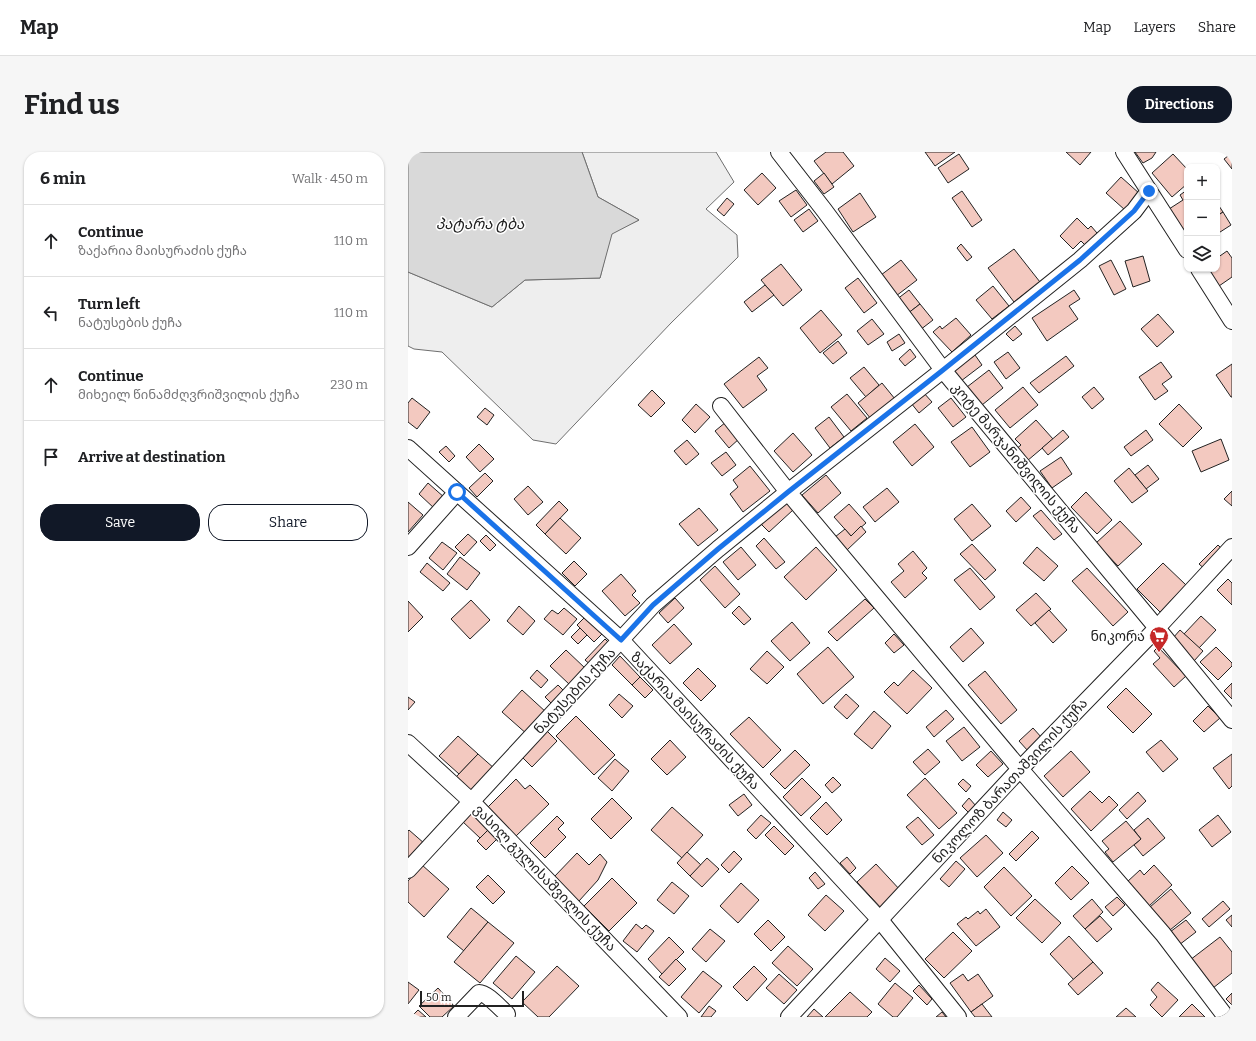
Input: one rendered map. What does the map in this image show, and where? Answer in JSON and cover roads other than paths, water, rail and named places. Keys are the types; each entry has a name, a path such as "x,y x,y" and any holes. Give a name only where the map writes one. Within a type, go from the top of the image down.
{"street":[{"name":"კოტე მარჯანიშვილის ქუჩა","path":"779,152 943,370 1232,720"},
{"path":"1124,152 1184,245"},
{"name":"ნატუსების ქუჩა","path":"408,870 653,605 718,549 788,492 1080,260 1134,211 1149,191"},
{"path":"1201,272 1232,321"},
{"path":"721,406 788,492 1020,769 1163,934 1226,1017"},
{"name":"ზაქარია მაისურაძის ქუჩა","path":"408,448 621,640 880,920 958,1017"},
{"path":"408,547 457,492"},
{"name":"ნიკოლოზ ბარათაშვილის ქუჩა","path":"789,1017 1020,769 1157,628 1232,547"},
{"name":"ვასილ გულისაშვილის ქუჩა","path":"408,743 472,802 679,1017"},
{"path":"456,1017 478,993 488,996 507,1014"}],"water":[{"name":"პატარა ტბა","path":"408,152 582,152 598,197 639,220 612,234 600,278 525,280 492,307 408,272"}],"place":[{"name":"ნიკორა","path":"1159,653"}]}
